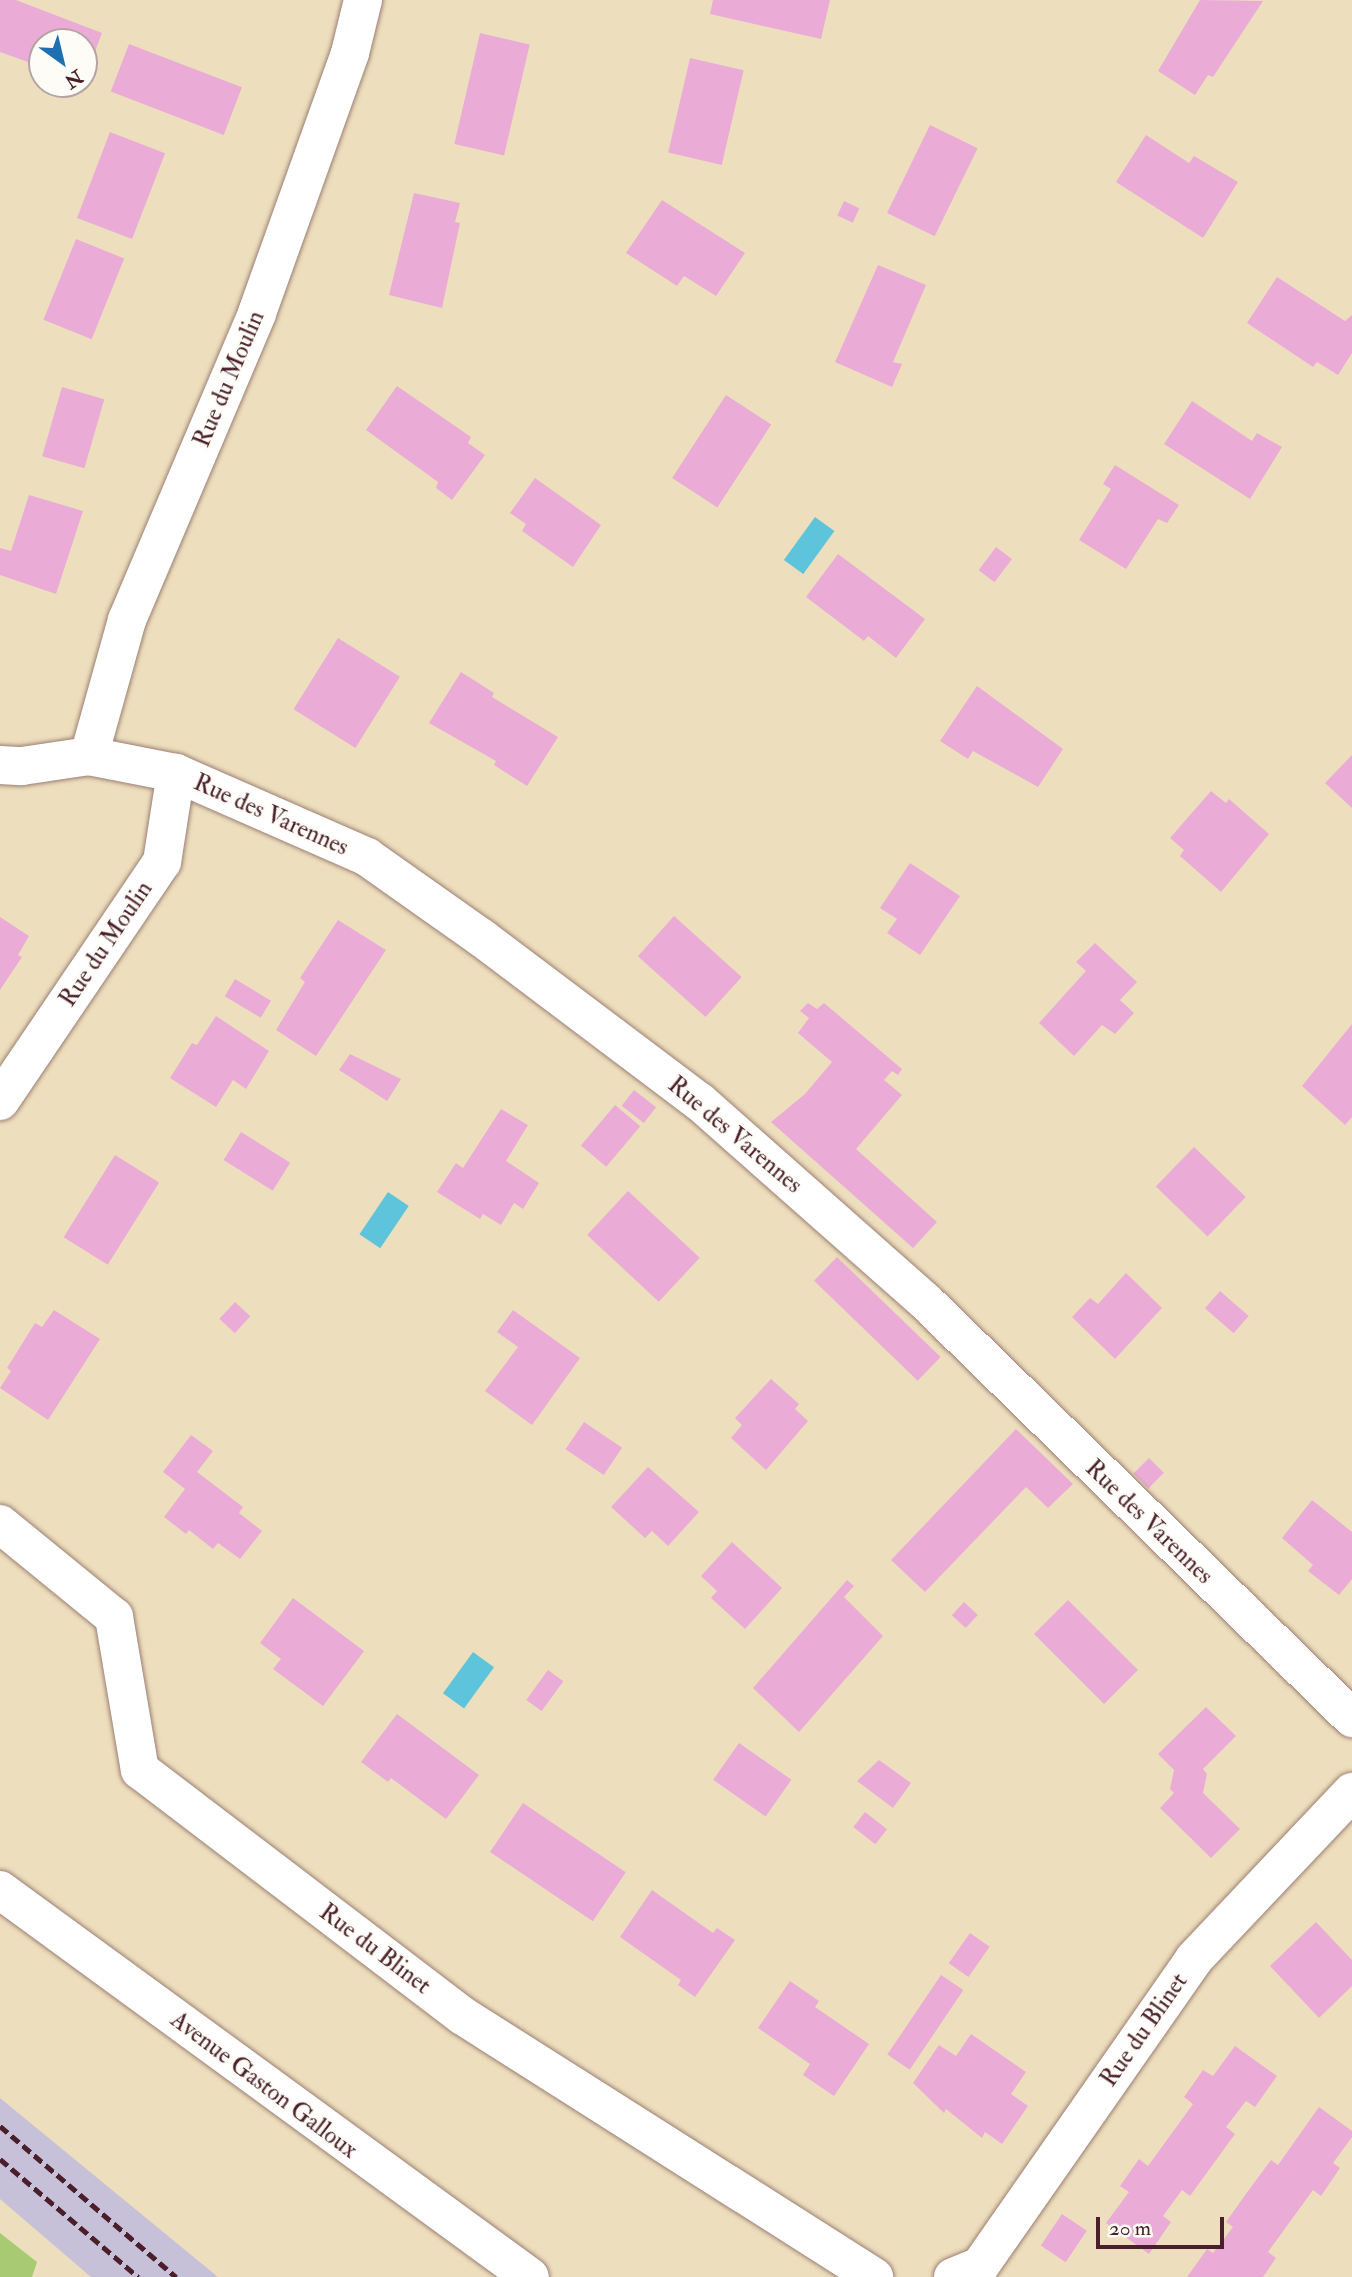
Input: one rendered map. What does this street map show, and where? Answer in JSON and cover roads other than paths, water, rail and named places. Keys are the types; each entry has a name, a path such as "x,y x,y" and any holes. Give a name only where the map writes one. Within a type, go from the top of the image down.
{"street":[{"name":"Rue du Moulin","path":"89,756 127,620 257,313 350,53 363,0"},
{"name":"Rue des Varennes","path":"0,765 22,766 89,756 176,773 367,858 700,1102 925,1301 1352,1718"},
{"name":"Rue du Moulin","path":"0,1101 162,862 176,773"},
{"name":"Rue du Blinet","path":"0,1524 114,1617 140,1770 463,2015 874,2277"},
{"name":"Rue du Blinet","path":"953,2277 980,2266 1194,1959 1352,1792"},
{"name":"Avenue Gaston Galloux","path":"0,1890 351,2151 530,2277"}],"water":[{"path":"815,517 834,531 803,574 784,560"},
{"path":"388,1192 409,1206 380,1248 359,1234"},
{"path":"473,1652 494,1667 464,1709 443,1693"}],"railway":[{"path":"0,2126 176,2277"},
{"path":"0,2159 138,2277"}]}
